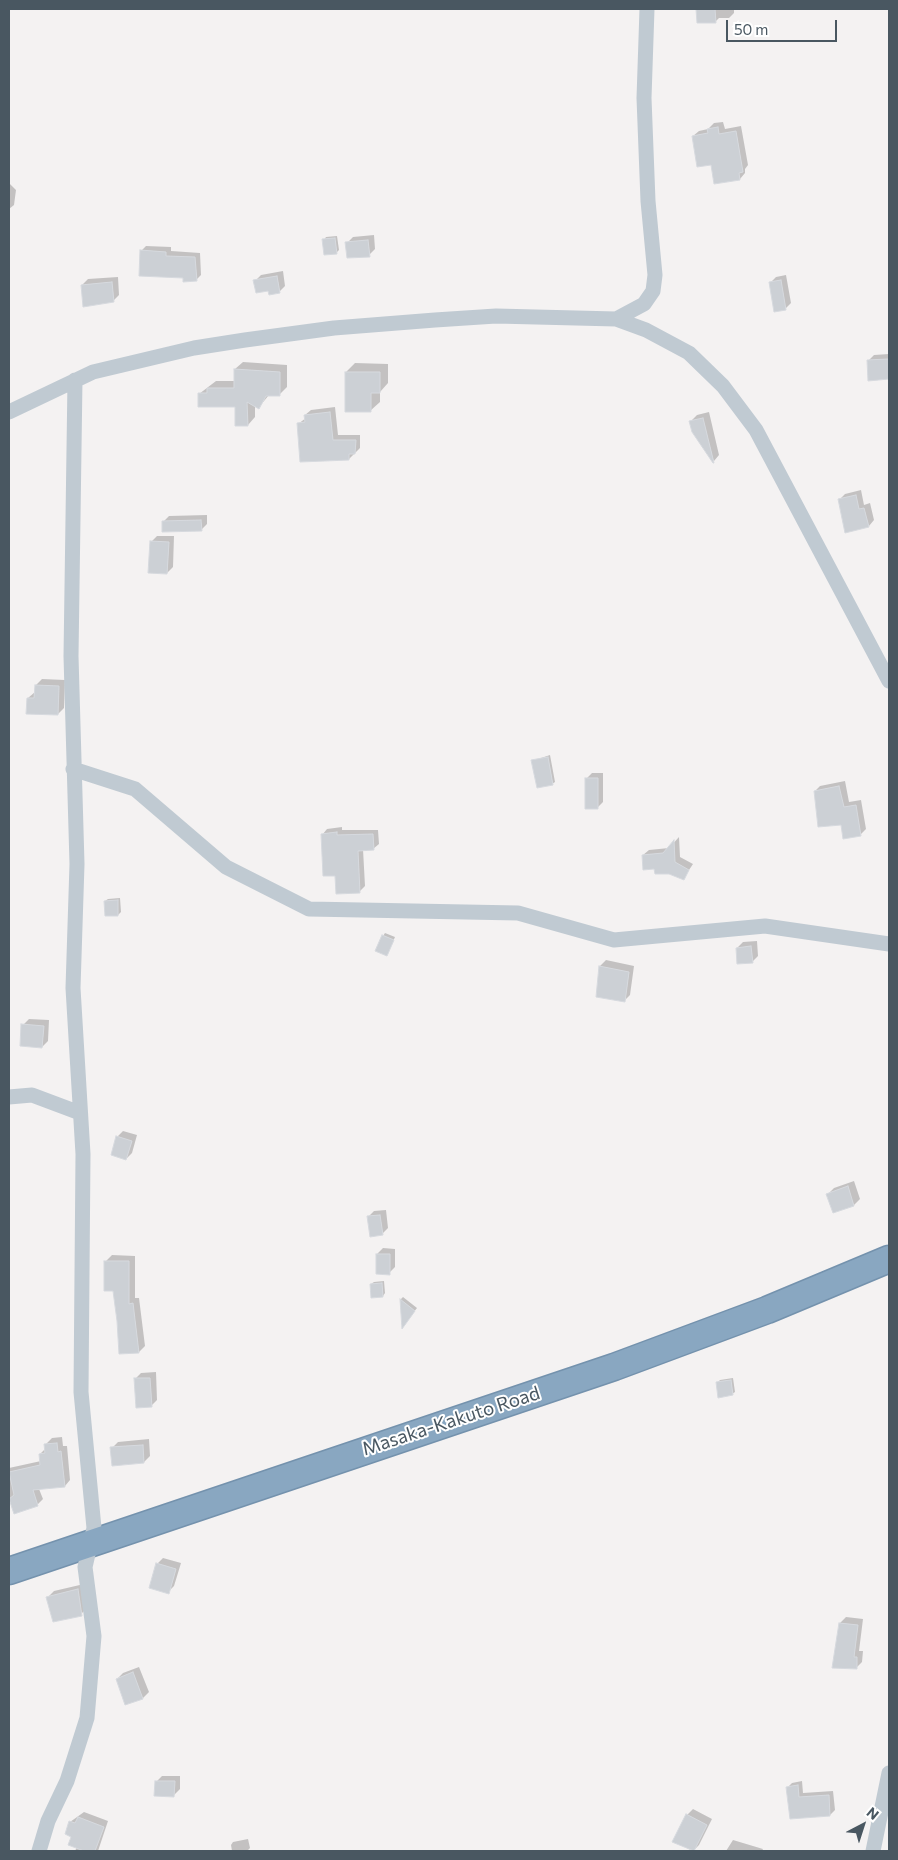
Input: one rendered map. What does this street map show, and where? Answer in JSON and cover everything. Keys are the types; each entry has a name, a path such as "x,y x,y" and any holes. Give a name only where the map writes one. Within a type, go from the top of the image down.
{"highway":[{"name":"Masaka-Kakuto Road","path":"9,1571 648,1355 767,1310 889,1259"}],"street":[{"path":"616,319 644,304 653,292 655,275 648,200 644,98 647,9"},
{"path":"9,412 93,372 194,348 334,328 496,316 616,319 646,330 689,354 723,386 756,430 889,681"},
{"path":"39,1851 48,1821 67,1781 87,1718 94,1636 85,1567 94,1528 82,1392 83,1154 73,988 77,864 72,769 71,656 75,380"},
{"path":"72,769 135,789 226,867 309,910 518,914 614,940 765,926 889,944"},
{"path":"9,1097 32,1095 80,1113"},
{"path":"873,1851 889,1773"}],"building":[{"path":"696,9 715,9 716,23 697,23"},
{"path":"718,127 719,134 736,131 743,172 739,173 740,180 714,184 711,165 697,167 692,136 708,133 707,129"},
{"path":"335,238 337,254 324,255 322,239"},
{"path":"368,240 370,257 347,258 345,242"},
{"path":"140,250 166,252 166,256 195,257 197,281 183,282 183,278 139,276"},
{"path":"277,276 280,293 269,295 268,291 256,293 253,280"},
{"path":"781,280 786,310 774,312 769,282"},
{"path":"112,282 114,302 83,307 81,285"},
{"path":"889,359 889,379 868,381 867,360"},
{"path":"234,369 280,372 280,396 266,396 259,409 247,402 248,426 235,426 235,407 198,407 198,393 207,393 207,388 234,388"},
{"path":"345,372 380,372 380,393 371,393 371,412 345,412"},
{"path":"330,412 333,440 356,440 355,454 349,454 349,460 300,462 297,423 305,422 304,415"},
{"path":"703,418 714,463 692,432 689,421"},
{"path":"856,495 859,509 864,508 869,527 845,533 838,499"},
{"path":"201,520 202,531 162,532 162,521"},
{"path":"150,541 169,542 167,574 148,573"},
{"path":"35,685 59,686 58,715 26,714 27,698 34,698"},
{"path":"548,757 553,785 537,788 531,760"},
{"path":"585,778 598,778 598,809 585,809"},
{"path":"839,786 844,807 856,805 861,836 843,839 841,825 818,827 814,791"},
{"path":"337,832 337,835 373,834 374,850 358,851 360,893 336,894 335,876 323,876 321,834"},
{"path":"674,840 675,862 689,870 684,880 669,874 655,874 654,869 643,870 642,855 663,853"},
{"path":"118,900 118,916 105,916 104,901"},
{"path":"382,935 394,940 387,956 375,951"},
{"path":"751,946 753,963 737,964 736,948"},
{"path":"599,966 629,972 625,1002 596,997"},
{"path":"21,1024 44,1026 42,1048 20,1046"},
{"path":"116,1136 132,1141 126,1160 111,1155"},
{"path":"848,1186 854,1206 833,1213 826,1194"},
{"path":"380,1215 383,1235 370,1237 367,1216"},
{"path":"376,1254 390,1254 390,1275 376,1274"},
{"path":"104,1261 129,1261 129,1304 133,1303 139,1353 119,1354 113,1291 104,1291"},
{"path":"382,1283 383,1297 371,1298 370,1284"},
{"path":"400,1299 415,1311 402,1329"},
{"path":"134,1378 150,1378 152,1407 136,1408"},
{"path":"731,1380 733,1395 718,1398 716,1382"},
{"path":"57,1443 58,1452 61,1451 65,1487 33,1490 38,1506 14,1514 9,1499 14,1495 9,1472 40,1465 39,1454 45,1453 44,1444"},
{"path":"143,1445 144,1463 112,1466 110,1447"},
{"path":"156,1563 176,1569 169,1594 149,1588"},
{"path":"78,1589 82,1616 53,1622 46,1597"},
{"path":"839,1623 858,1625 854,1657 857,1657 857,1669 832,1668"},
{"path":"133,1672 143,1699 125,1705 116,1679"},
{"path":"155,1781 175,1781 174,1797 154,1796"},
{"path":"798,1785 799,1797 829,1795 830,1816 790,1819 786,1787"},
{"path":"686,1814 707,1825 694,1851 672,1842"},
{"path":"78,1817 104,1827 95,1851 84,1851 68,1845 71,1837 65,1834 69,1821 75,1823"}]}
